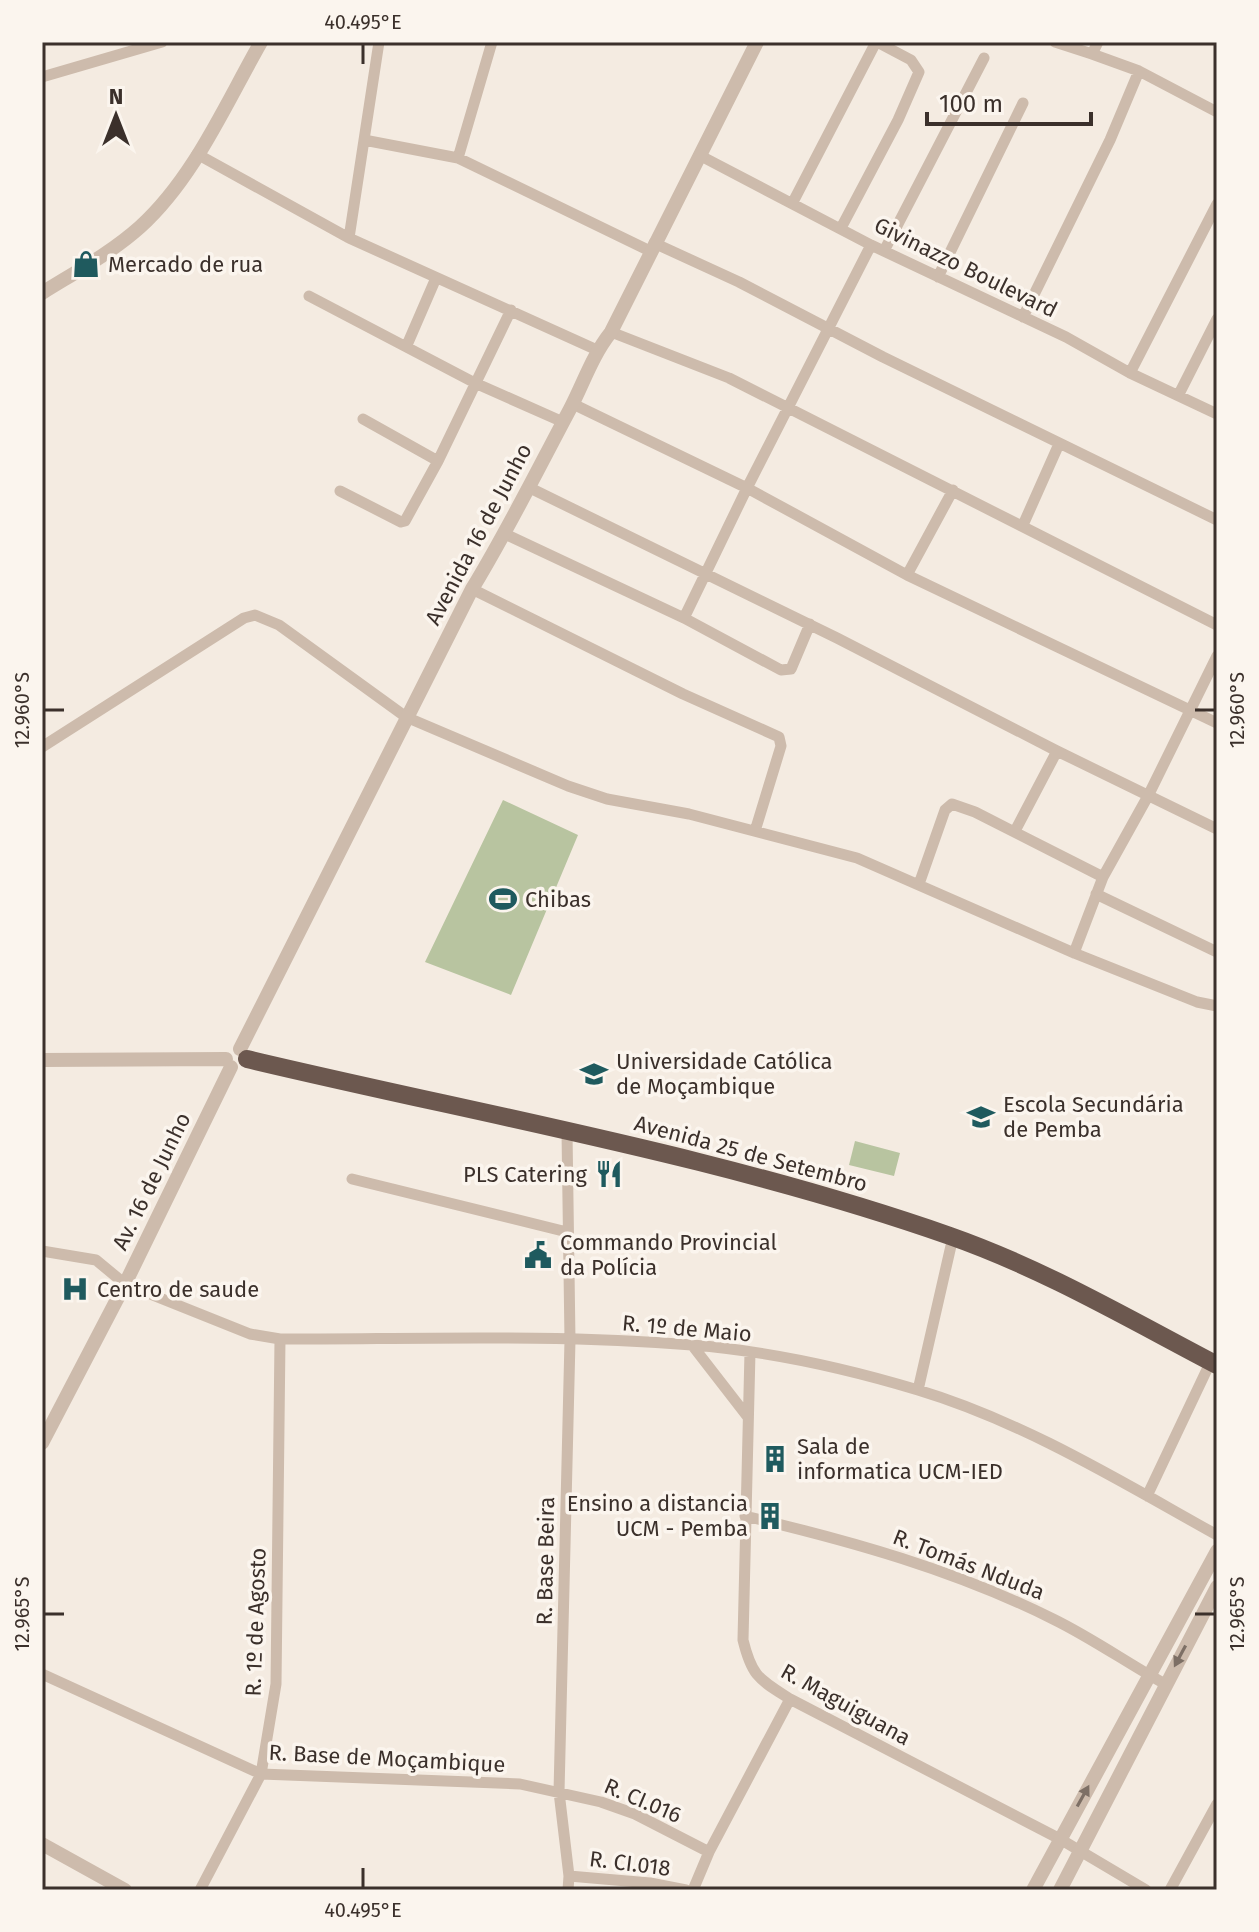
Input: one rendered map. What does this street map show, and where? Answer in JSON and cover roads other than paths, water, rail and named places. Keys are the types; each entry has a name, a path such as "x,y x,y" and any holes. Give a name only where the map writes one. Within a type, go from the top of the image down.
{"highway":[{"name":"Avenida 25 de Setembro","path":"236,1058 567,1132 844,1202 953,1237 1042,1273 1214,1363"}],"street":[{"path":"42,88 48,76 162,42"},
{"path":"42,293 138,229 179,184 261,42"},
{"path":"349,238 379,42"},
{"path":"458,158 492,42"},
{"name":"Avenida 16 de Junho","path":"236,1058 406,717 573,404 597,350 611,332 757,42"},
{"path":"793,202 876,42 911,60 919,72 898,120 841,228"},
{"path":"1055,42 1139,71 1217,112"},
{"path":"1092,54 1098,42"},
{"path":"884,251 984,58"},
{"path":"1023,317 1110,140 1139,71"},
{"path":"938,277 1023,103"},
{"path":"364,140 458,158 829,327 1217,520"},
{"path":"197,154 349,238 597,350"},
{"name":"Givinazzo Boulevard","path":"699,155 871,245 1066,337 1130,373 1217,414"},
{"path":"1130,373 1217,204"},
{"path":"684,618 871,245"},
{"path":"407,345 436,278"},
{"path":"309,296 475,383 563,422"},
{"path":"340,491 401,522 407,518 511,310"},
{"path":"1179,394 1212,341 1217,319"},
{"path":"611,332 729,378 1217,625"},
{"path":"573,404 747,488 907,575 1217,723"},
{"path":"363,419 438,461"},
{"path":"1023,525 1059,444"},
{"path":"528,487 810,624 1217,829"},
{"path":"907,575 953,490"},
{"path":"505,534 684,618 787,671 794,664 810,624"},
{"path":"472,589 683,694 779,737 781,746 755,831"},
{"path":"42,747 249,615 264,617 406,717 568,786 607,799 689,814 857,858 1074,953 1197,1002 1217,1006"},
{"path":"1074,953 1103,877 1148,796 1217,656"},
{"path":"1015,831 1057,751"},
{"path":"919,884 949,805 975,812 1103,877"},
{"path":"1096,894 1217,952"},
{"name":"Avenida 25 de Setembro","path":"42,1060 236,1058"},
{"name":"Av. 16 de Junho","path":"42,1443 125,1284 236,1058"},
{"name":"R. Base Beira","path":"567,1132 570,1340 559,1792 568,1890"},
{"path":"352,1179 567,1232"},
{"path":"918,1390 953,1237"},
{"name":"R. 1º de Maio","path":"42,1251 96,1260 125,1284 250,1334 280,1339 570,1340 692,1345 750,1352 918,1390 1064,1449 1217,1535"},
{"name":"R. 1º de Agosto","path":"200,1890 261,1774 276,1684 280,1339"},
{"path":"692,1345 747,1416"},
{"name":"R. Maguiguana","path":"750,1352 743,1640 749,1665 764,1682 790,1699 1060,1839 1146,1890"},
{"path":"1147,1496 1214,1363"},
{"name":"R. Tomás Nduda","path":"745,1516 852,1542 955,1577 1054,1619 1165,1684"},
{"path":"1033,1890 1217,1551"},
{"path":"1060,1890 1217,1587"},
{"name":"R. Base de Moçambique","path":"42,1674 261,1774 520,1784 559,1792"},
{"path":"693,1890 709,1852 790,1699"},
{"name":"R. CI.016","path":"559,1792 635,1814 709,1852"},
{"path":"1170,1890 1217,1804"},
{"path":"42,1844 125,1890"},
{"name":"R. CI.018","path":"569,1876 650,1883 686,1890"}],"place":[{"name":"Mercado de rua","path":"86,264"},
{"name":"Chibas","path":"503,899"},
{"name":"Universidade Católica de Moçambique","path":"594,1074"},
{"name":"Escola Secundária de Pemba","path":"981,1117"},
{"name":"PLS Catering","path":"609,1174"},
{"name":"Commando Provincial da Polícia","path":"538,1255"},
{"name":"Centro de saude","path":"75,1289"},
{"name":"Sala de informatica UCM-IED","path":"775,1459"},
{"name":"Ensino a distancia UCM - Pemba","path":"770,1516"}]}
